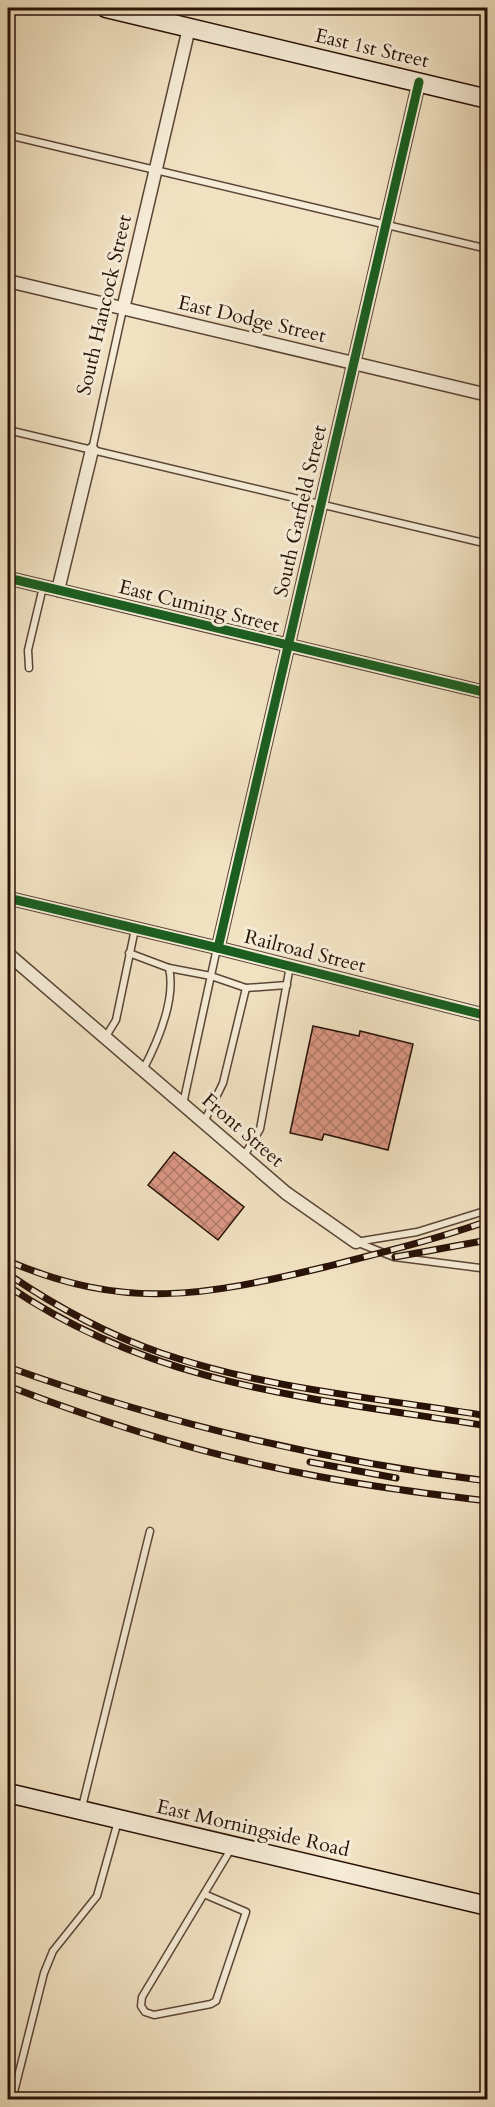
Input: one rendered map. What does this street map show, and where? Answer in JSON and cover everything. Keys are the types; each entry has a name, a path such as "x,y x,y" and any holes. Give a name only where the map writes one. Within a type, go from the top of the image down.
{"street":[{"name":"East 1st Street","path":"106,8 488,99"},
{"name":"South Hancock Street","path":"123,309 189,28"},
{"name":"South Garfield Street","path":"218,948 352,362 419,82"},
{"name":"East Dodge Street","path":"8,281 488,395"},
{"name":"South Hancock Street","path":"58,590 92,450"},
{"name":"East Cuming Street","path":"8,578 488,693"},
{"name":"Railroad Street","path":"8,898 488,1016"},
{"name":"Front Street","path":"8,954 310,1211 356,1242"},
{"name":"East Morningside Road","path":"8,1793 488,1906"}],"lane":[{"path":"8,135 488,249"},
{"name":"South Hancock Street","path":"92,450 123,309"},
{"path":"8,430 488,544"},
{"path":"29,668 28,650 43,587"},
{"path":"105,1038 116,1020 135,928"},
{"path":"183,1104 218,948"},
{"path":"129,953 169,968 211,976 246,988 287,985"},
{"path":"244,1156 260,1129 290,966"},
{"path":"143,1070 159,1039 172,981 169,968"},
{"path":"204,1122 223,1083 246,988"},
{"path":"356,1242 417,1232 488,1210"},
{"name":"Front Street","path":"356,1242 394,1257 488,1269"},
{"path":"81,1810 150,1531"},
{"path":"12,2100 44,1973 53,1951 97,1896 118,1819"},
{"path":"204,1894 246,1911 216,2001 211,2004 154,2015 145,2012 141,2006 142,1997 204,1894 233,1846"}],"building":[{"path":"313,1026 359,1036 360,1031 413,1044 388,1150 324,1134 322,1140 290,1133"},
{"path":"174,1152 244,1207 218,1240 148,1185"}],"railway":[{"path":"8,1261 51,1277 90,1287 128,1293 165,1294 203,1291 325,1267 488,1221"},
{"path":"395,1257 488,1240"},
{"path":"8,1274 44,1297 101,1328 161,1353 200,1365 281,1384 488,1416"},
{"path":"8,1286 65,1320 122,1347 180,1368 239,1384 299,1396 488,1426"},
{"path":"8,1367 126,1406 245,1438 365,1463 488,1481"},
{"path":"8,1386 134,1430 230,1457 347,1481 488,1501"},
{"path":"310,1462 396,1478"}],"cycle path":[{"path":"218,948 419,82"},
{"path":"8,578 488,693"},
{"path":"8,898 488,1016"}]}
